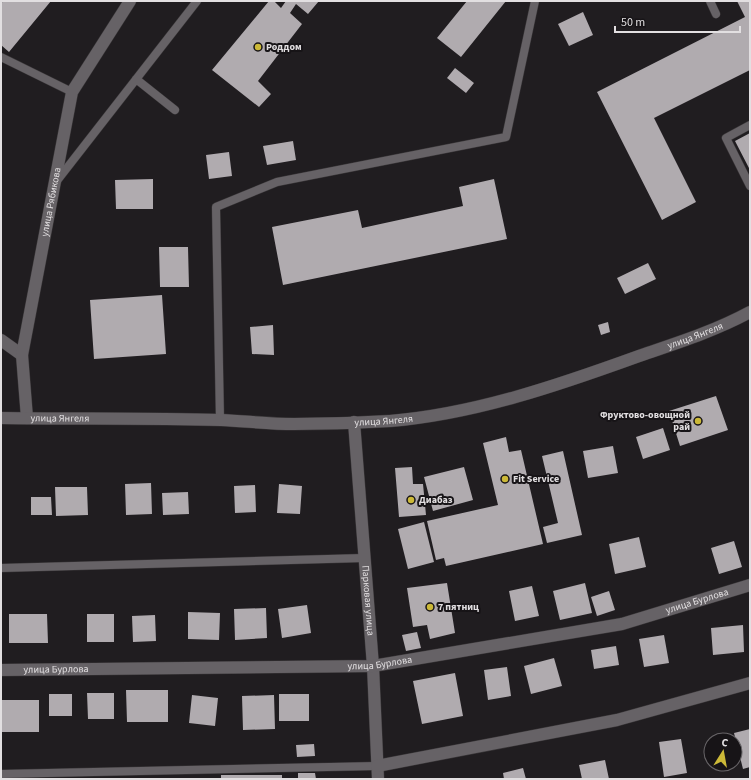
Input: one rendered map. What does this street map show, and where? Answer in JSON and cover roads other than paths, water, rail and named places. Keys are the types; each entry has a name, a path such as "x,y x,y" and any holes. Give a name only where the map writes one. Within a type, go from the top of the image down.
{"street":[{"name":"улица Рябикова","path":"27,418 22,355 72,92 130,1"},
{"name":"улица Янгеля","path":"1,418 220,420 293,424 390,421 432,416 540,390 700,334 731,322 750,312"},
{"path":"1,340 22,355"},
{"name":"Парковая улица","path":"354,422 373,666 378,779"},
{"name":"улица Бурлова","path":"1,670 373,666 622,624 750,585"},
{"path":"377,766 617,720 750,683"}],"lane":[{"path":"55,184 197,1"},
{"path":"220,420 216,207 277,182 506,137 536,1"},
{"path":"710,1 716,14"},
{"path":"1,57 72,92"},
{"path":"136,79 175,110"},
{"path":"750,125 726,138 750,186"},
{"path":"1,568 364,558"},
{"path":"1,774 377,766"}],"place":[{"name":"Роддом","path":"258,47"},
{"name":"Фруктово-овощной рай","path":"698,421"},
{"name":"Fit Service","path":"505,479"},
{"name":"Диабаз","path":"411,500"},
{"name":"7 пятниц","path":"430,607"}]}
